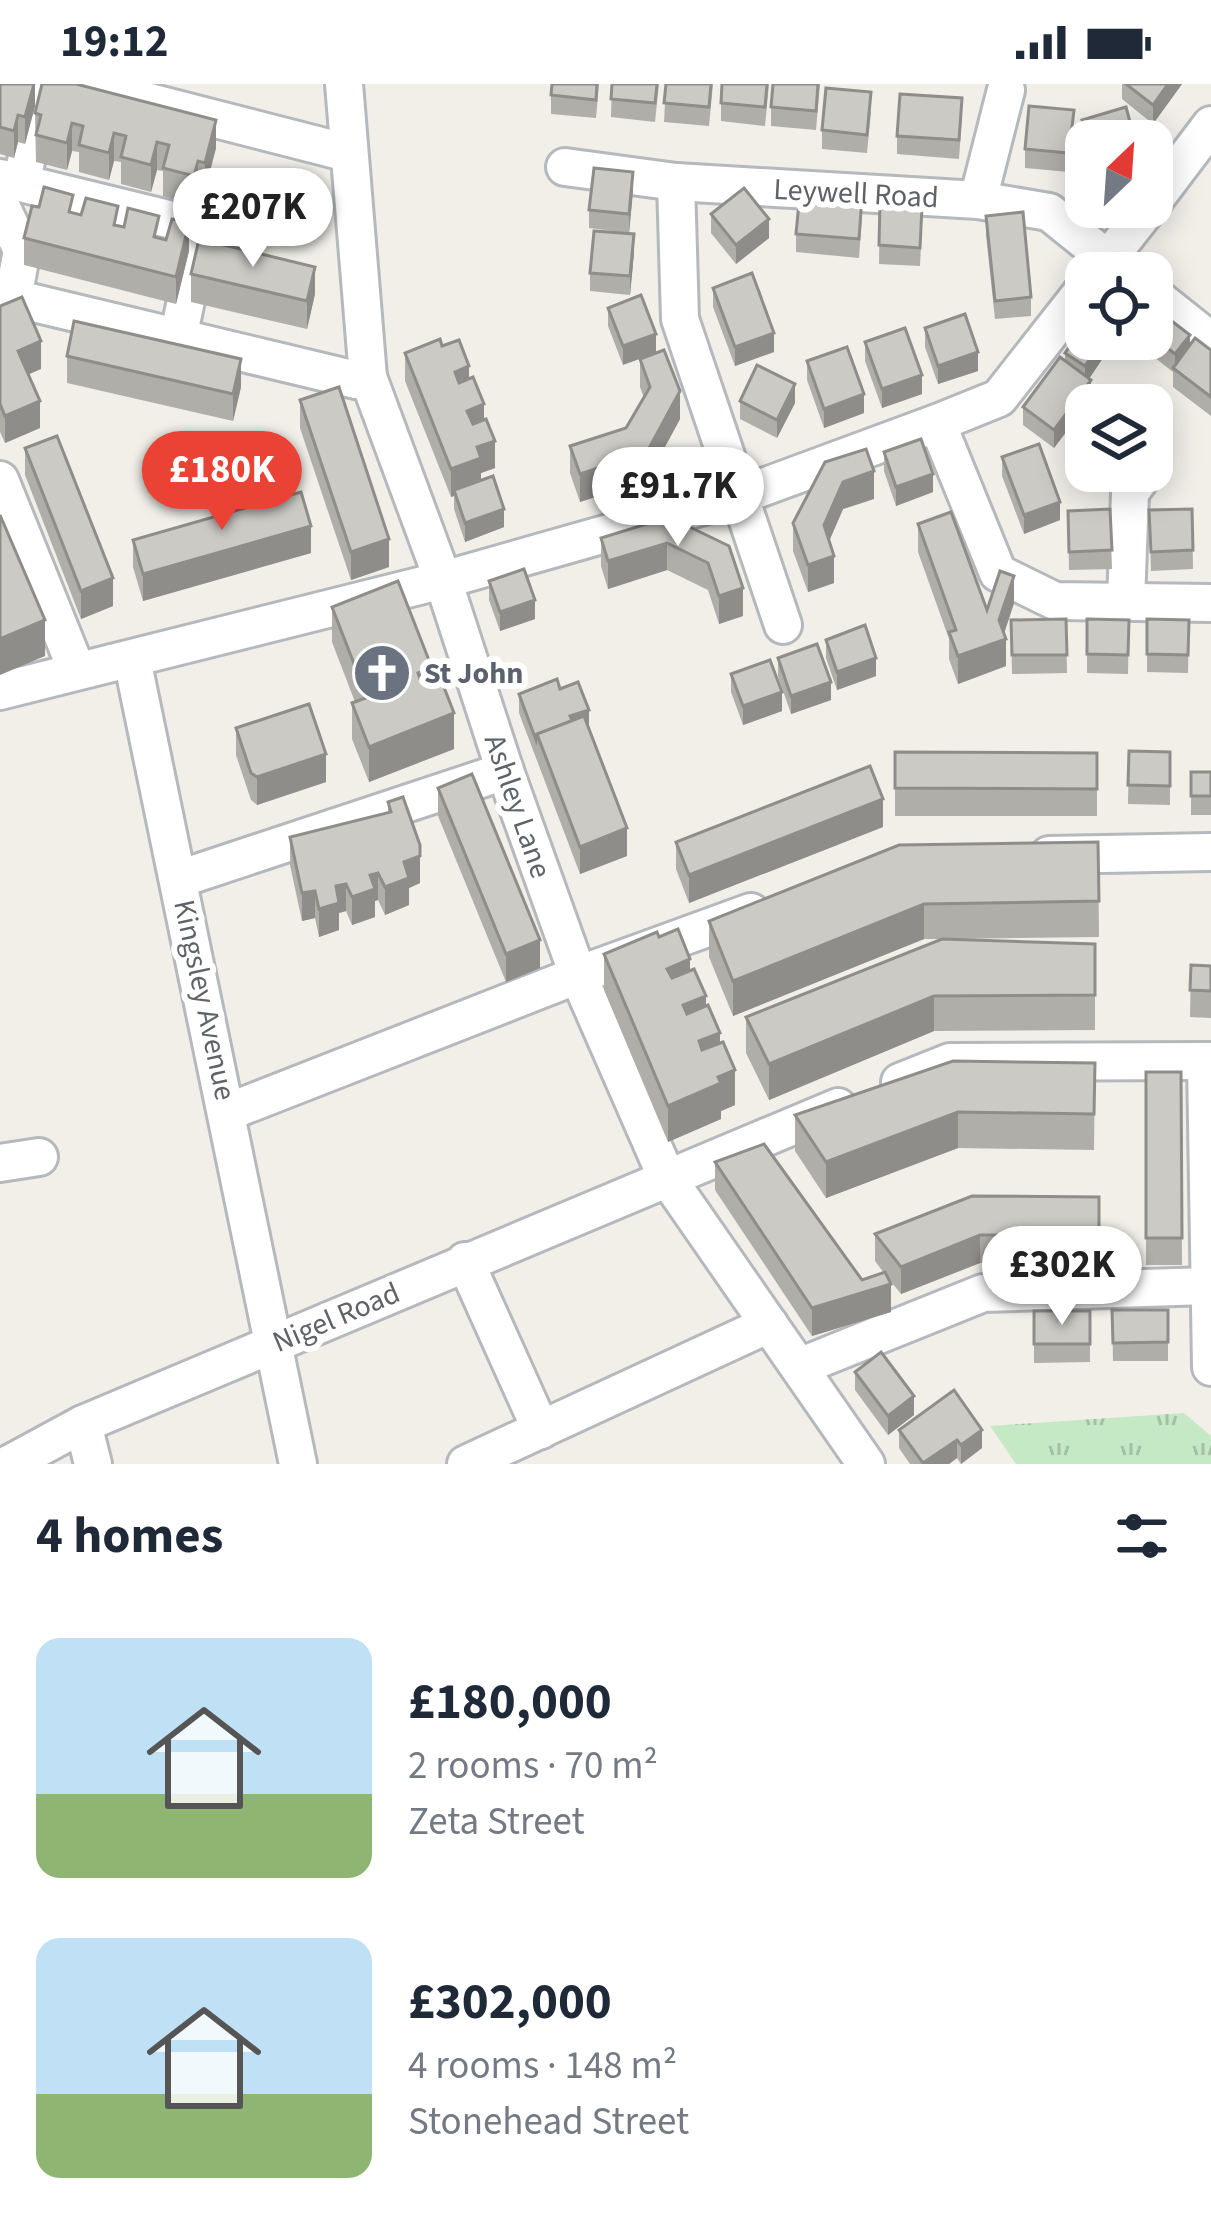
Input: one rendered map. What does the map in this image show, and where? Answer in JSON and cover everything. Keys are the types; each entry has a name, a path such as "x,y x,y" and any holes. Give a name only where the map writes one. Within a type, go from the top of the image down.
{"street":[{"path":"44,84 7,188 22,250 7,302 356,380 368,377"},
{"path":"79,84 207,100 348,153"},
{"name":"Ashley Lane","path":"344,84 368,377 578,975 666,1176 866,1464"},
{"path":"979,200 1006,90"},
{"path":"1173,178 1207,139"},
{"name":"Leywell Road","path":"565,166 676,182 979,200 1049,212 1085,252"},
{"path":"676,182 680,319 783,626"},
{"path":"7,188 201,227 178,339"},
{"path":"1173,311 1211,341"},
{"path":"0,691 443,580 739,496 999,398 1065,319"},
{"path":"937,423 998,573 1055,601 1211,603"},
{"path":"0,480 77,671"},
{"path":"1126,602 1131,492"},
{"name":"Kingsley Avenue","path":"133,659 298,1464"},
{"path":"179,878 505,771"},
{"path":"1021,855 1211,852"},
{"path":"228,1112 794,896"},
{"path":"1209,1061 1211,1367"},
{"name":"Nigel Road","path":"9,1464 83,1424 666,1176 950,1062 1209,1061"},
{"path":"0,1163 39,1157"},
{"path":"465,1262 541,1430"},
{"path":"799,1367 983,1293 1209,1286"},
{"path":"466,1464 769,1324"},
{"path":"83,1424 93,1464"}],"green space":[{"path":"1184,1413 1211,1436 1211,1464 1016,1464 990,1426"}],"building":[{"path":"0,84 34,84 25,117 18,115 14,131 0,127"},
{"path":"42,84 76,84 216,120 205,163 198,161 194,176 163,168 169,145 157,142 151,165 121,157 126,136 114,133 109,153 79,145 83,126 72,123 67,143 36,135"},
{"path":"552,84 597,84 596,100 551,95"},
{"path":"612,84 657,84 655,103 611,99"},
{"path":"666,84 711,84 709,107 664,103"},
{"path":"722,84 767,84 765,107 721,103"},
{"path":"773,84 818,84 816,111 771,107"},
{"path":"1126,84 1168,84 1153,105"},
{"path":"826,88 871,92 867,135 822,130"},
{"path":"900,94 962,98 959,140 897,136"},
{"path":"1029,106 1074,110 1073,120 1065,120 1065,153 1025,149"},
{"path":"1126,107 1129,120 1082,120"},
{"path":"594,168 633,172 629,214 589,210"},
{"path":"44,187 73,195 69,212 81,215 86,198 118,206 114,225 124,227 128,208 159,216 154,237 166,240 172,219 189,223 176,277 24,238 32,206 39,207"},
{"path":"744,188 769,219 736,245 711,214"},
{"path":"800,192 862,197 859,239 796,234"},
{"path":"880,203 922,206 920,248 879,245"},
{"path":"1023,212 1031,297 995,301 986,216"},
{"path":"594,231 634,234 630,276 590,273"},
{"path":"199,239 315,267 307,301 191,274"},
{"path":"752,273 774,333 735,347 713,288"},
{"path":"641,295 656,334 623,346 608,308"},
{"path":"22,297 41,341 18,351 40,401 5,416 0,404 0,306"},
{"path":"965,314 978,352 938,366 925,328"},
{"path":"74,321 241,359 233,394 67,356"},
{"path":"1173,322 1190,335 1173,352"},
{"path":"905,328 922,375 882,389 865,342"},
{"path":"1195,338 1211,350 1211,397 1173,368"},
{"path":"440,339 442,346 459,340 469,366 455,372 459,383 473,377 484,404 467,411 473,424 486,419 495,441 477,447 481,458 451,469 405,353"},
{"path":"847,347 864,394 824,409 807,361"},
{"path":"664,350 680,391 647,452 580,474 570,446 626,428 650,387 640,359"},
{"path":"1060,357 1091,380 1065,384 1065,415 1054,430 1023,407"},
{"path":"757,365 795,384 777,420 740,401"},
{"path":"339,387 389,539 351,552 300,400"},
{"path":"57,436 113,578 81,591 25,448"},
{"path":"921,439 933,474 896,487 884,452"},
{"path":"1039,444 1060,502 1024,515 1002,457"},
{"path":"866,449 874,471 843,482 824,525 834,556 808,565 793,523 825,462"},
{"path":"493,476 504,509 465,523 454,490"},
{"path":"301,492 311,526 143,574 133,540"},
{"path":"1110,509 1112,550 1069,552 1068,511"},
{"path":"1192,509 1193,550 1151,552 1149,510"},
{"path":"951,512 987,610 1000,571 1014,576 999,620 1006,639 958,656 949,632 956,630 918,524"},
{"path":"0,515 45,620 0,639"},
{"path":"669,517 729,546 743,588 719,596 708,563 667,543 608,561 601,538"},
{"path":"524,569 535,600 500,612 489,581"},
{"name":"St John","path":"398,581 432,668 418,673 420,679 438,672 454,713 369,747 352,703 379,693 377,687 365,692 332,607"},
{"path":"1066,619 1067,655 1012,655 1011,620"},
{"path":"1087,619 1129,620 1128,655 1087,654"},
{"path":"1147,619 1189,620 1188,655 1147,654"},
{"path":"865,625 876,658 837,672 826,640"},
{"path":"817,644 831,682 791,696 778,658"},
{"path":"770,660 782,692 743,706 731,674"},
{"path":"557,679 560,689 578,682 589,710 537,734 536,740 519,694"},
{"path":"309,704 326,754 257,777 251,773 236,728"},
{"path":"584,716 627,828 580,847 537,734"},
{"path":"1129,751 1170,752 1170,786 1128,785"},
{"path":"895,752 1097,753 1097,789 895,788"},
{"path":"870,766 883,799 689,875 676,842"},
{"path":"1191,772 1211,772 1211,796 1191,796"},
{"path":"472,774 540,940 506,954 438,788"},
{"path":"403,797 420,845 420,856 404,862 409,878 385,887 378,873 370,875 375,889 352,897 346,884 336,886 339,903 319,909 315,891 302,893 290,837 391,812 388,802"},
{"path":"1098,842 1099,901 924,904 733,981 709,921 899,845"},
{"path":"678,929 690,959 667,969 672,978 694,969 706,996 683,1005 687,1014 708,1005 720,1033 699,1041 702,1050 723,1042 735,1070 718,1077 721,1083 668,1106 604,954 657,932 659,937"},
{"path":"942,939 1095,944 1095,995 934,996 769,1064 746,1017"},
{"path":"1191,965 1211,966 1211,991 1190,990"},
{"path":"953,1061 1095,1063 1094,1114 958,1112 826,1162 795,1115"},
{"path":"1146,1072 1181,1072 1182,1238 1146,1238"},
{"path":"764,1144 862,1280 885,1272 891,1284 812,1308 715,1162"},
{"path":"972,1196 1099,1197 1099,1235 980,1235 901,1267 875,1234"},
{"path":"1112,1310 1168,1310 1168,1342 1113,1343"},
{"path":"1034,1311 1090,1311 1090,1344 1034,1344"},
{"path":"881,1352 914,1396 888,1416 855,1372"},
{"path":"954,1390 982,1430 923,1463 899,1430"}],"place":[{"name":"St John","path":"382,673"}]}
